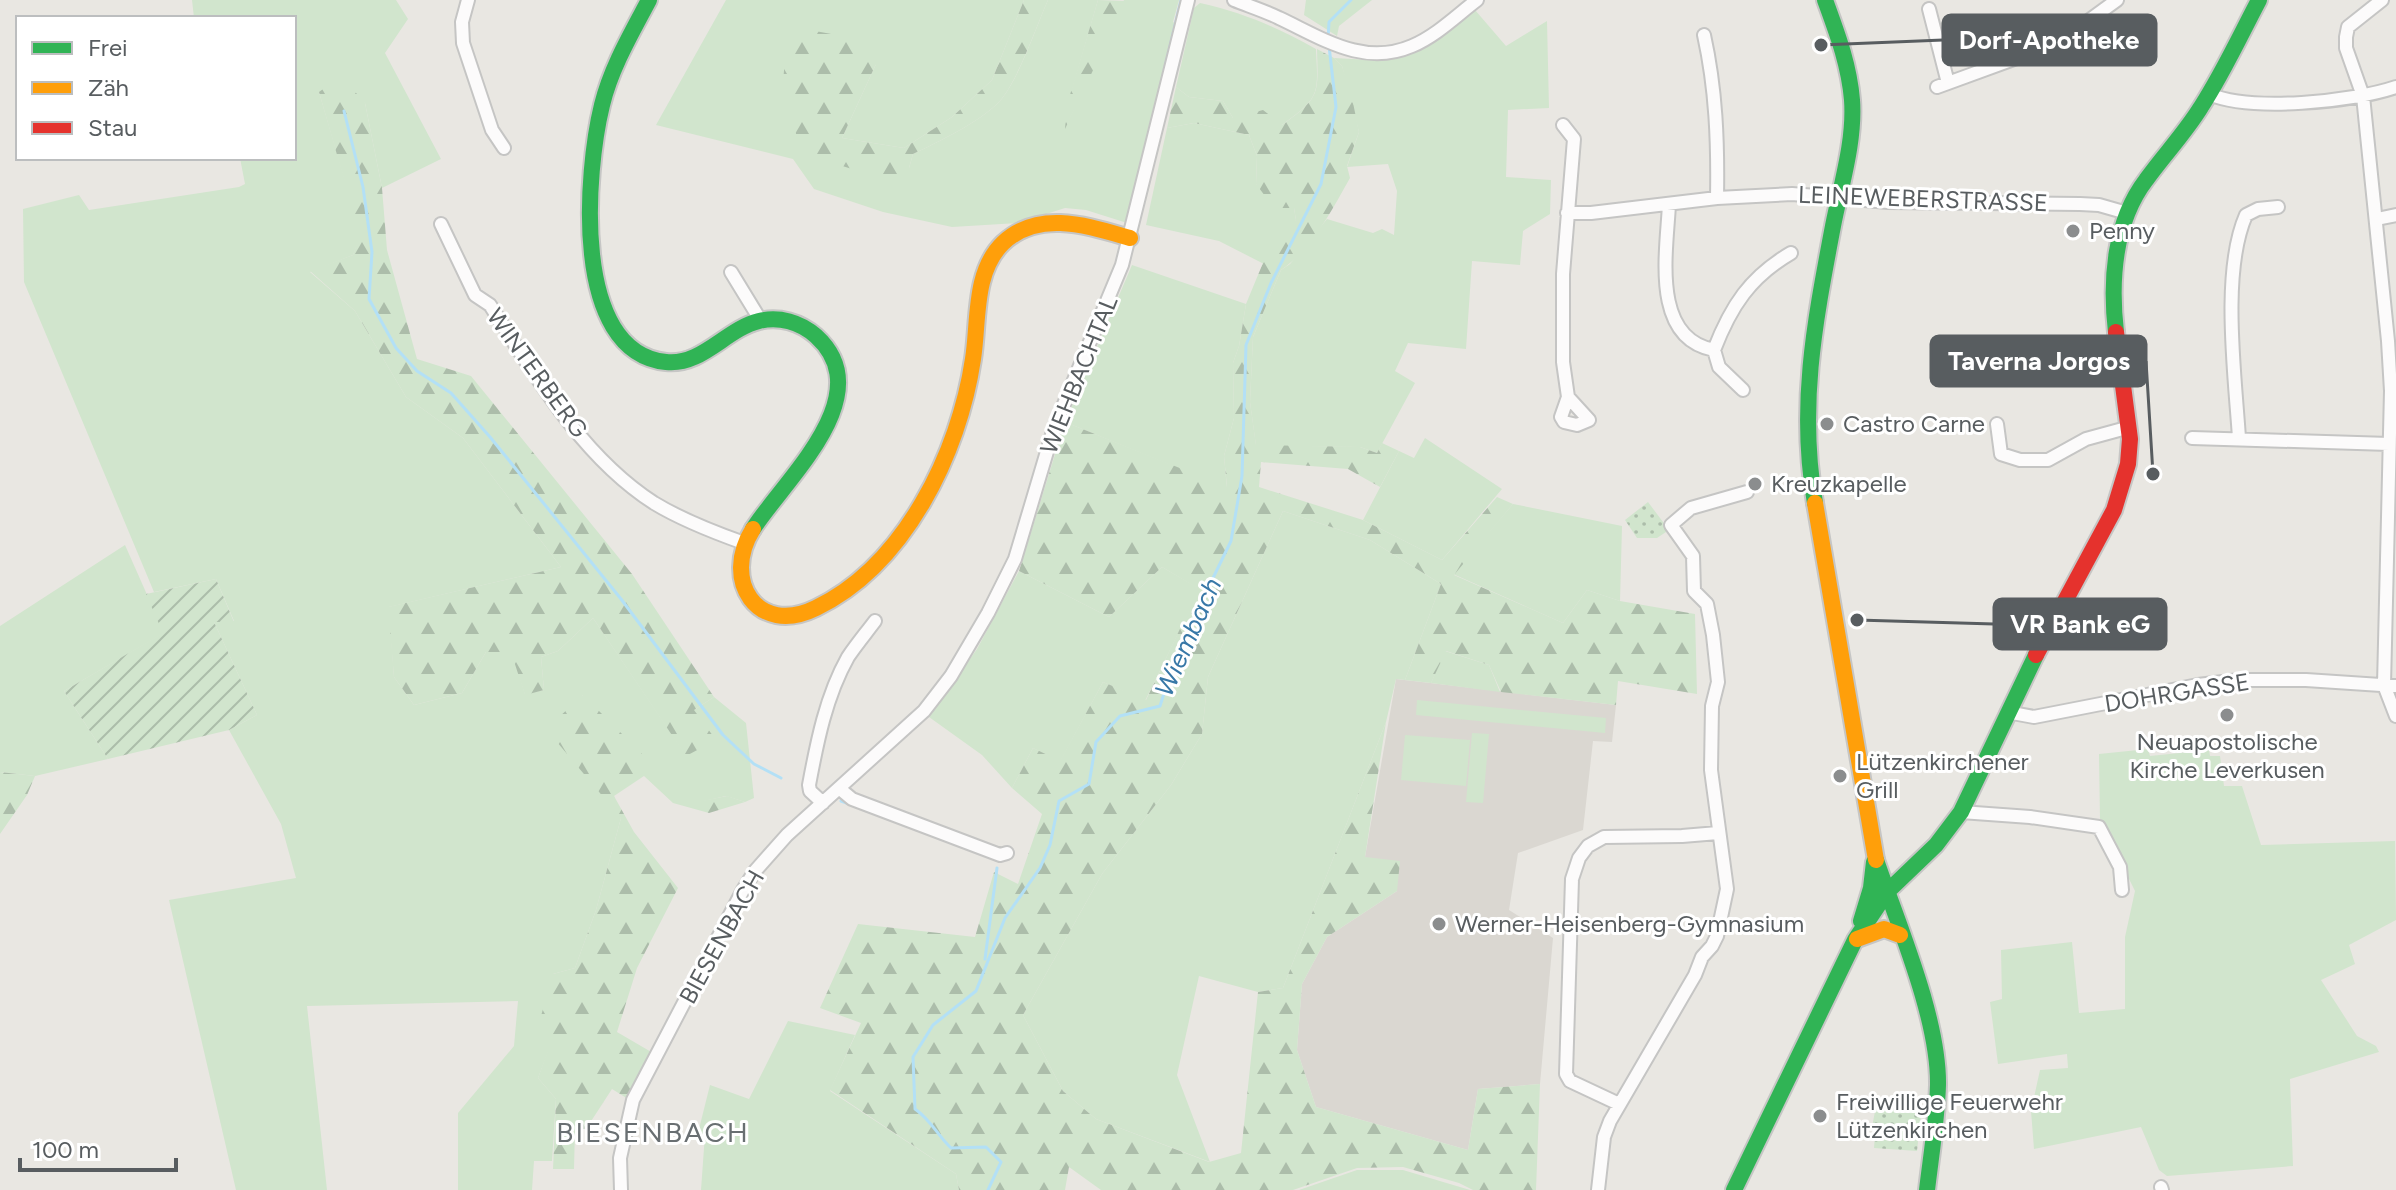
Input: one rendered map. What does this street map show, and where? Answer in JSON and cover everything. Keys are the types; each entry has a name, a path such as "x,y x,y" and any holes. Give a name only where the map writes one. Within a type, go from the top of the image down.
{"street":[{"path":"468,0 462,22 463,43 492,130 504,148"},
{"path":"648,0 615,67 603,101 588,194 589,222 602,302 612,328 628,347 649,359 666,362 684,361 702,355 738,330 761,321 777,319 793,322 810,330 822,341 832,357 837,374 833,413 822,435 793,480 751,529 744,543 739,577 746,595 758,607 776,616 790,617 825,603 876,562 917,512 947,454 967,388 982,283 989,262 1000,246 1036,223 1065,222 1130,238"},
{"name":"WIEHBACHTAL","path":"840,789 924,711 951,676 1015,559 1054,428 1113,291 1130,238 1188,0"},
{"path":"1234,0 1279,18 1329,44 1381,53 1409,48 1427,39 1477,0"},
{"path":"1825,0 1846,59 1851,88 1851,120 1816,315 1807,377 1806,426 1811,484 1875,856 1926,1009 1938,1068 1927,1190"},
{"path":"1929,9 1943,85 2058,43 2117,0"},
{"path":"1734,1190 1855,940 1887,892 1936,845 1961,812 2050,625 2114,510 2128,464 2130,427 2114,314 2120,232 2144,182 2177,143 2209,94 2259,0"},
{"path":"2382,0 2348,27 2346,37 2348,57 2363,96 2390,379 2390,686 2396,716"},
{"path":"1704,35 1714,90 1717,198"},
{"path":"2209,94 2237,103 2363,96 2396,87"},
{"path":"1563,125 1574,139 1567,213 1563,362 1568,397"},
{"name":"LEINEWEBERSTRASSE","path":"1567,213 1792,194 1888,202 2099,205 2127,213"},
{"path":"1669,204 1668,305 1679,329 1693,342 1714,350"},
{"path":"2239,438 2231,318 2237,234 2246,215 2258,209 2278,207"},
{"path":"2377,219 2396,215"},
{"name":"WINTERBERG","path":"441,224 475,295 490,305 561,411 609,466 653,502 701,528 744,543"},
{"path":"1743,390 1719,367 1714,350 1729,311 1773,264 1791,253"},
{"path":"731,272 761,321"},
{"path":"1997,424 2001,454 2033,461 2057,457 2076,443 2130,427"},
{"path":"2192,438 2389,444"},
{"path":"1598,1190 1604,1137 1619,1104 1717,936 1727,889 1711,770 1712,706 1718,682 1713,635 1707,604 1694,591 1693,556 1671,525 1691,508 1747,492"},
{"path":"823,803 810,791 809,785 821,727 841,671 875,621"},
{"name":"DOHRGASSE","path":"2007,712 2034,717 2239,680 2306,680 2390,686"},
{"path":"840,789 852,799 1000,855 1007,853"},
{"name":"BIESENBACH","path":"621,1190 620,1158 633,1100 743,890 755,871 787,835 840,789"},
{"path":"1961,812 2030,817 2099,827 2120,867 2122,890"},
{"path":"1619,1104 1570,1081 1566,1074 1572,879 1579,858 1588,846 1604,837 1718,833"},
{"path":"1875,856 1894,870 1910,871"},
{"path":"1855,940 1871,888 1875,856"},
{"path":"1558,872 1572,879"},
{"path":"1855,940 1881,929 1889,929 1900,935"}],"shaded area":[{"name":"Werner-Heisenberg-Gymnasium","path":"1396,679 1616,705 1612,742 1593,741 1583,830 1518,853 1509,910 1553,938 1540,1084 1478,1089 1468,1150 1316,1107 1297,1050 1302,984 1327,937 1397,891 1365,857"}],"green space":[{"path":"192,0 396,0 408,19 385,53 441,159 382,188 365,103 319,92 361,235 353,255 310,272 355,311 406,397 463,438 561,567 389,607 394,677 414,705 462,693 486,652 512,652 525,694 544,690 541,657 558,651 593,618 686,755 694,710 714,697 746,723 754,798 745,802 726,796 691,804 582,695 621,818 596,910 575,968 553,974 553,1039 538,1078 556,1099 552,1161 534,1161 532,1190 458,1190 458,1113 514,1046 518,1001 307,1006 327,1190 236,1190 169,900 296,878 281,824 229,730 257,715 214,622 234,621 216,579 154,592 24,282 23,209 79,195 89,210 239,187 245,184 240,160 296,160 296,16 194,16"},
{"path":"726,0 1024,0 992,80 952,117 904,148 842,138 876,64 803,153 909,168 913,154 970,124 999,102 1020,68 1048,0 1098,0 1068,104 1066,126 1124,0 1179,0 1173,22 1176,24 1127,223 1086,210 1065,208 1018,223 952,227 883,212 814,189 793,159 656,125"},
{"path":"1024,0 1048,0 1020,68 1006,93 980,117 913,154 909,168 898,183 803,154 782,93 788,26 864,40 876,64 842,138 904,148 952,117 992,80"},
{"path":"1098,0 1126,1 1065,129 1067,105"},
{"path":"1306,0 1372,0 1339,26 1337,36 1304,15"},
{"path":"1200,3 1260,22 1316,49 1316,85 1304,108 1282,125 1233,118 1223,101 1189,97 1176,87 1194,8"},
{"path":"1475,10 1506,46 1547,21 1549,108 1508,110 1506,177 1551,180 1550,214 1523,231 1520,265 1472,261 1466,349 1408,343 1395,371 1415,383 1377,453 1360,447 1256,446 1250,402 1253,337 1281,270 1290,264 1327,219 1373,233 1382,229 1394,235 1397,191 1388,164 1347,167 1359,132 1342,66 1334,58 1371,60 1412,53"},
{"path":"1317,49 1342,66 1359,132 1347,166 1350,178 1312,240 1281,270 1253,337 1250,402 1256,445 1360,447 1377,453 1382,443 1399,451 1380,487 1348,469 1261,462 1259,487 1363,520 1442,560 1497,497 1513,504 1454,575 1563,623 1587,590 1620,601 1695,614 1697,694 1618,681 1616,705 1501,692 1489,665 1446,651 1431,683 1405,680 1441,584 1370,540 1283,511 1208,677 1202,734 1171,785 1102,874 1023,1015 1063,1091 1096,1119 1209,1162 1241,1153 1258,992 1283,988 1386,722 1365,857 1400,861 1397,891 1327,937 1302,984 1297,1050 1316,1107 1468,1150 1478,1089 1540,1084 1536,1190 1473,1190 1403,1167 1357,1168 1293,1190 1101,1190 1069,1167 1065,1190 959,1190 956,1174 830,1090 861,1023 820,1008 858,924 975,937 994,872 1018,884 1042,814 1012,788 1033,748 1060,761 1103,682 1146,700 1199,589 1162,567 1109,617 1019,571 1065,422 1227,487 1224,456 1234,418 1233,363 1246,304 1277,229 1296,220 1294,208 1274,208 1256,184 1257,156 1249,135 1194,123 1167,128 1176,87 1189,97 1223,101 1233,118 1263,110 1282,125 1304,108 1314,93 1317,85"},
{"path":"341,76 365,103 382,188 387,250 417,359 471,376 632,574 714,697 694,710 716,740 686,756 593,618 558,651 541,657 544,690 525,695 511,652 486,652 462,693 414,705 394,677 388,607 561,567 463,438 406,397 355,311 310,271 353,255 360,235 319,92"},
{"path":"1194,123 1249,135 1257,156 1256,184 1294,208 1296,220 1264,264 1219,241 1146,225 1167,128"},
{"path":"1132,265 1246,304 1233,363 1234,418 1224,456 1227,488 1065,422"},
{"path":"1425,438 1502,489 1442,560 1363,520 1399,451 1414,458"},
{"path":"1648,502 1669,530 1657,538 1637,538 1625,520"},
{"path":"1513,504 1622,526 1620,601 1587,590 1563,623 1453,574"},
{"path":"1283,511 1370,540 1441,584 1405,680 1396,679 1386,722 1283,988 1258,992 1199,976 1177,1075 1210,1162 1096,1119 1063,1091 1023,1015 1102,874 1171,785 1202,734 1208,677"},
{"path":"125,545 164,633 64,691 108,759 35,776 0,772 0,626"},
{"path":"1162,567 1200,589 1145,701 1103,682 1060,762 1033,748 1012,788 982,755 929,717 977,649 1019,571 1109,617"},
{"path":"216,579 234,622 214,622 257,715 229,730 108,759 64,691 163,633 146,594"},
{"path":"1445,651 1489,665 1500,692 1431,683"},
{"path":"583,695 691,803 727,796 745,802 709,813 673,803 644,776 614,796 634,832 678,888 637,968 617,1032 653,1053 628,1099 612,1089 586,1129 575,1129 574,1169 553,1169 556,1099 538,1078 552,1039 541,1016 553,974 575,968 596,910 621,818 546,729"},
{"path":"1417,700 1606,718 1605,733 1416,715"},
{"path":"1472,733 1489,734 1483,803 1466,802"},
{"path":"1405,735 1470,740 1466,786 1401,780"},
{"path":"2148,749 2150,756 2209,750 2210,756 2220,756 2224,786 2242,786 2261,845 2395,841 2396,920 2349,945 2355,964 2321,980 2357,1036 2376,1046 2379,1052 2290,1079 2293,1166 2167,1176 2159,1170 2141,1127 2034,1149 2031,1111 2040,1070 2068,1068 2067,1054 1998,1064 1990,1002 2002,999 2001,950 2072,942 2079,1013 2125,1009 2125,937 2135,891 2100,820 2099,754"},
{"path":"0,772 35,776 27,795 0,834"},
{"path":"788,1021 855,1035 830,1091 956,1174 959,1190 701,1190 705,1134 698,1133 710,1085 749,1099"},
{"path":"1877,1101 1922,1105 1917,1151 1874,1148 1872,1127"},
{"path":"1357,1170 1403,1170 1470,1190 1299,1190"}],"waterway":[{"path":"1157,101 1181,0"},
{"name":"Wiembach","path":"1328,39 1329,22 1351,0"},
{"name":"Wiembach","path":"988,1190 1001,1162 986,1147 951,1148 915,1109 913,1057 933,1025 976,991 1005,918 1040,868 1050,845 1059,801 1089,784 1096,742 1120,716 1160,706 1177,652 1231,541 1242,476 1246,345 1271,283 1321,184 1336,107 1329,46"},
{"path":"344,111 363,187 372,252 369,299 396,348 417,371 451,393 490,437 621,599 723,735 754,764 781,778"},
{"path":"841,801 852,805"},
{"path":"985,959 997,868"}],"traffic: fast":[{"path":"649,0 611,78 596,134 590,212 592,254 599,293 613,327 635,351 666,362 679,362 703,353 747,325 782,320 816,336 833,359 838,384 833,410 821,436 753,529"},
{"path":"1815,503 1808,432 1811,364 1852,116 1845,61 1825,0"},
{"path":"2116,332 2114,273 2127,214 2135,196 2209,94 2259,0"},
{"path":"1734,1190 1855,940 1887,892 1936,845 1961,812 2036,655"},
{"path":"1876,860 1916,972 1937,1059 1935,1125 1927,1190"},
{"path":"1861,921 1871,888 1874,862"}],"traffic: slow":[{"path":"753,529 744,548 741,567 743,584 750,598 762,609 777,615 795,615 816,608 848,589 876,564 901,535 923,503 941,468 966,395 979,298 986,268 993,255 1017,233 1048,223 1081,225 1130,238"},
{"path":"1815,503 1876,860"},
{"path":"1857,939 1884,929 1900,935"}],"traffic: jam":[{"path":"2036,655 2114,510 2128,464 2130,439 2116,332"}],"place":[{"name":"Dorf-Apotheke","path":"1821,45"},
{"name":"Penny","path":"2073,231"},
{"name":"Castro Carne","path":"1827,424"},
{"name":"Taverna Jorgos","path":"2153,474"},
{"name":"Kreuzkapelle","path":"1755,484"},
{"name":"VR Bank eG","path":"1857,620"},
{"name":"Neuapostolische Kirche Leverkusen","path":"2227,715"},
{"name":"Lützenkirchener Grill","path":"1840,776"},
{"name":"Werner-Heisenberg-Gymnasium","path":"1439,924"},
{"name":"Freiwillige Feuerwehr Lützenkirchen","path":"1820,1116"}],"district":[{"name":"BIESENBACH","path":"653,1132"}]}
